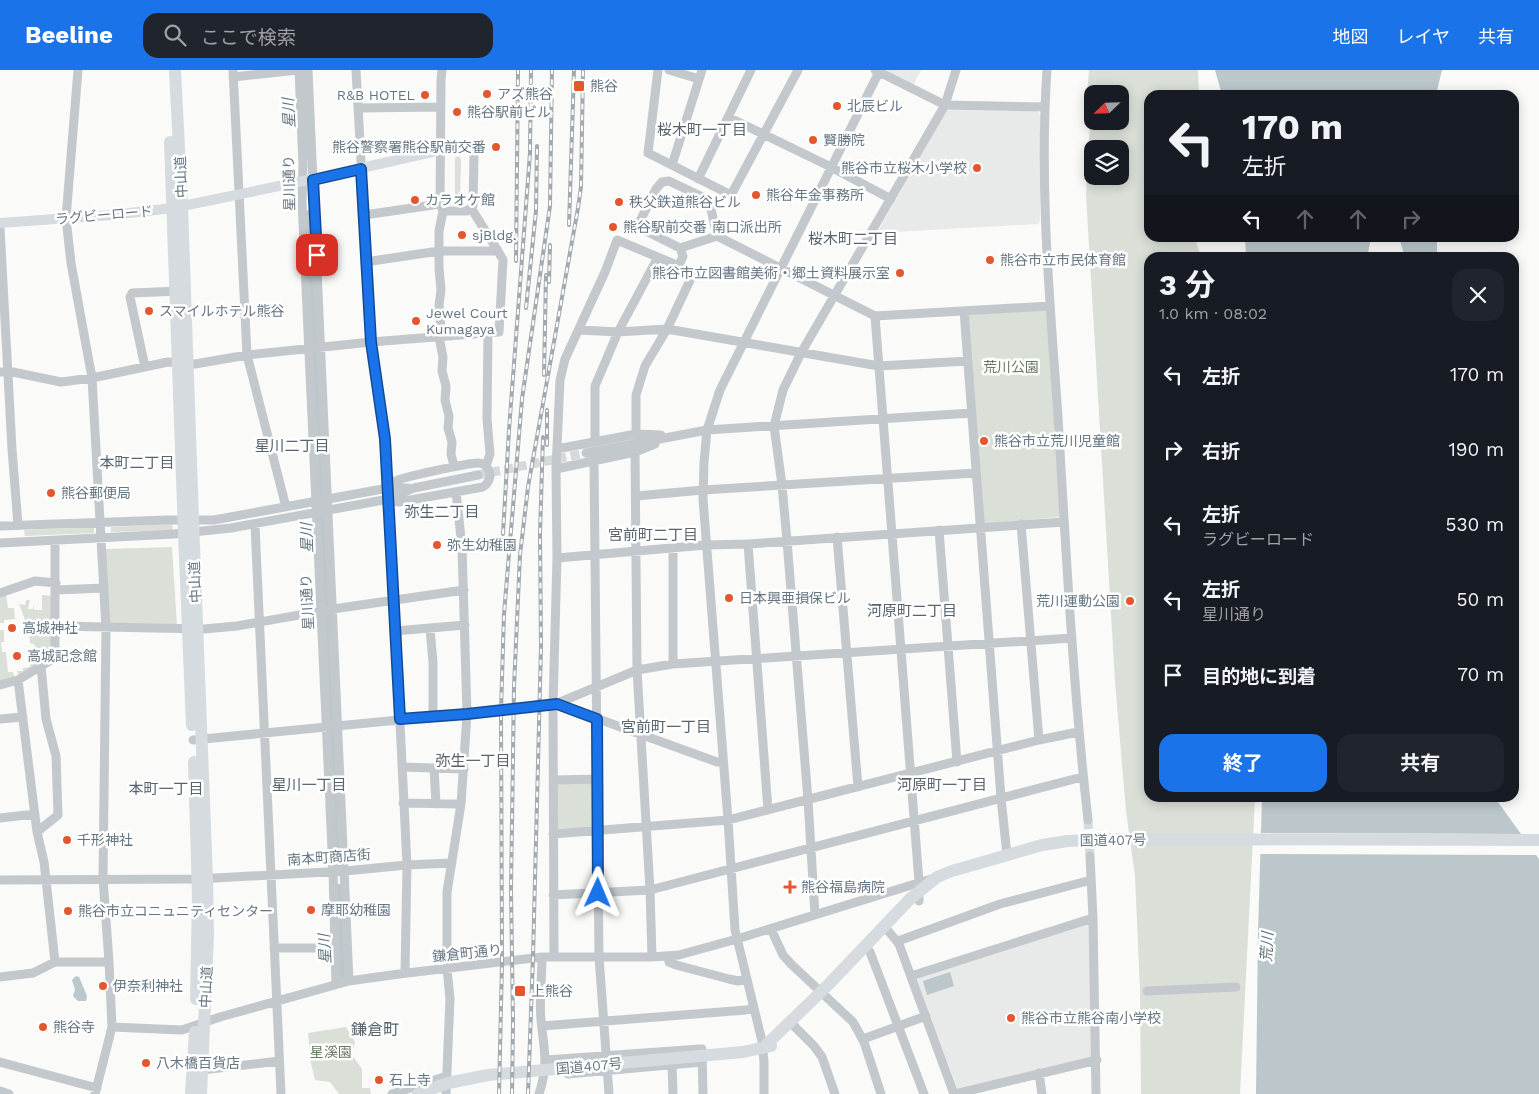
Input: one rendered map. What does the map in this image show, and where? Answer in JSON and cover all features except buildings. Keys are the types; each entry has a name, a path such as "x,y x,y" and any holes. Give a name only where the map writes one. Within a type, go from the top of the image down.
{"highway":[{"name":"中山道","path":"168,70 178,207"},
{"name":"中山道","path":"175,70 188,527 202,878 208,935 200,1024 191,1094"},
{"name":"国道407号","path":"1021,858 1119,843 1539,840"},
{"name":"国道407号","path":"891,933 903,908 924,887 952,871 1036,847 1068,841 1539,849"},
{"path":"924,887 931,891 948,882 1021,858"},
{"path":"924,887 998,863 1021,858"},
{"name":"国道407号","path":"418,1094 464,1079 488,1075 659,1059 702,1059 763,1048 793,1024 867,950 891,933 924,887"},
{"name":"中山道","path":"200,1024 202,1070 200,1094"}],"main road":[{"name":"ラグビーロード","path":"0,223 178,207 313,180 441,150"}],"street":[{"path":"0,1062 96,1091 112,1027 110,962 103,878 106,628 102,538 92,378 71,263 66,218 78,70"},
{"path":"286,507 247,355 233,74 298,70"},
{"name":"星川通り","path":"298,70 315,501 322,610 333,871 336,984"},
{"name":"星川通り","path":"308,70 322,347 327,499 345,871 348,981"},
{"path":"356,70 371,342 385,439 389,498 407,865 405,973"},
{"path":"442,70 442,207 439,231 441,290 439,302 441,317 439,337 443,357 442,371 446,386 445,400 449,416 448,428 452,442 451,454 454,466"},
{"path":"658,70 648,152 731,195 798,70"},
{"path":"669,70 700,74 672,165"},
{"path":"698,179 751,70"},
{"path":"815,915 808,800 787,541 774,426 782,390 800,353 945,105 956,70"},
{"path":"1047,70 1044,107 1045,216 1078,732 1088,820"},
{"path":"764,1094 763,1048 737,939 706,545 703,490 707,430 720,390 742,343 878,71 945,105 1044,107"},
{"path":"358,108 441,106"},
{"path":"728,117 831,167 891,199"},
{"path":"364,215 442,207 467,211 471,208 474,204 473,152 470,148 466,147 447,147 441,150"},
{"path":"679,266 683,256 680,248 644,230 640,221 659,184 665,181 669,181 709,200"},
{"path":"716,187 709,200 717,236"},
{"path":"4,371 61,382 92,378 168,362 195,364 247,355 310,348 499,332 503,260 471,208"},
{"path":"0,228 4,371 18,525"},
{"path":"680,248 717,236 875,316 1050,306"},
{"path":"554,957 553,834 557,558 556,469 560,380 565,359 580,330 617,240 679,266 693,274 668,329 645,366 636,395 636,434"},
{"path":"366,262 440,251 498,251"},
{"path":"595,442 595,386 618,332 658,257"},
{"path":"145,367 130,297 132,292 180,291"},
{"path":"964,311 1007,855"},
{"path":"875,316 914,820 924,887"},
{"path":"580,330 618,332 668,329 878,366 968,361"},
{"path":"486,466 490,454 487,420 488,333"},
{"path":"586,453 707,430 972,412"},
{"path":"557,449 636,434 676,436"},
{"path":"556,469 635,452 676,436"},
{"path":"635,452 637,670 650,890 652,958"},
{"path":"594,461 599,957 609,1094"},
{"path":"388,488 394,481 454,466 478,463 486,466 490,474 483,487 399,502 389,498"},
{"path":"636,496 976,473"},
{"path":"0,543 102,538 188,527 255,524 389,498 414,488 478,474"},
{"path":"0,526 101,522 188,527 214,520 388,488 414,488"},
{"path":"444,1093 450,999 447,968 447,892 461,804 467,714 462,547 456,492"},
{"path":"557,558 706,545 748,544 1064,522"},
{"path":"255,524 281,1094"},
{"path":"1022,524 1039,740"},
{"path":"939,530 957,762"},
{"path":"837,537 858,787"},
{"path":"0,685 18,680 55,658 55,541"},
{"path":"748,544 768,810"},
{"path":"673,549 673,664"},
{"path":"0,593 35,581 56,586 104,588"},
{"path":"55,626 193,630 260,622 333,608 464,590"},
{"path":"395,631 465,626"},
{"path":"430,628 433,663 433,717"},
{"path":"197,739 555,704 637,670 673,664 1072,638"},
{"path":"37,832 58,815 56,756 46,719 41,666"},
{"path":"18,680 37,832 46,879 55,962"},
{"path":"555,704 717,762 723,762"},
{"path":"0,719 23,717"},
{"path":"553,834 728,820 1039,740 1078,732"},
{"path":"402,767 464,769"},
{"path":"434,768 436,804"},
{"path":"553,895 650,890 1082,777"},
{"path":"554,780 598,779"},
{"path":"403,804 461,804"},
{"path":"0,818 35,814"},
{"path":"1090,856 1097,1060 1096,1094"},
{"name":"南本町商店街","path":"0,880 202,878 345,871 452,863"},
{"path":"1091,880 891,933 911,976 955,1094 1097,1060"},
{"name":"鎌倉町通り","path":"112,1027 182,1030 276,1000 336,984 405,973 542,957 652,958 668,956 737,939 893,893 894,890 924,887"},
{"path":"893,893 903,908"},
{"path":"911,976 1093,918"},
{"path":"771,929 783,954 791,964 851,1020 863,1039 881,1094"},
{"path":"274,948 335,948"},
{"path":"867,950 924,1094"},
{"path":"668,956 669,962 676,965 738,981 747,979"},
{"path":"539,1094 545,1076 546,1060 541,1022 542,957"},
{"path":"0,977 33,973 55,962 110,962"},
{"path":"1147,991 1236,987"},
{"path":"542,1026 754,1008"},
{"path":"863,1039 926,1016"},
{"path":"793,1024 822,1057 836,1094"},
{"path":"546,1060 702,1049 703,1094"},
{"path":"545,1076 672,1065 702,1059"},
{"path":"202,1070 279,1061"},
{"path":"672,1065 673,1094"},
{"path":"1039,1073 1042,1094"},
{"path":"392,1094 446,1076"},
{"path":"999,1083 1000,1094"},
{"path":"0,1091 9,1094"}],"shaded area":[{"path":"888,70 921,70 913,85 887,72"},
{"name":"熊谷市立桜木小学校","path":"946,111 1037,111 1041,115 1040,220 1038,224 877,233"},
{"name":"熊谷市立熊谷南小学校","path":"1087,923 1089,926 1093,1055 1091,1058 961,1090 957,1088 917,980 918,978"}],"green space":[{"name":"荒川運動公園","path":"1089,70 1198,70 1199,90 1144,90 1144,242 1196,242 1199,252 1144,252 1144,802 1255,802 1240,1094 1141,1094 1140,991 1135,876 1126,811 1115,681 1086,195 1087,185 1129,185 1129,140 1089,140 1089,130 1129,130 1129,85 1088,85"},
{"path":"458,156 461,159 460,199 458,202 455,199 455,158"},
{"name":"荒川公園","path":"1047,310 1060,517 983,524 967,315"},
{"path":"172,524 173,530 111,532 111,527"},
{"path":"94,527 94,533 25,536 24,530"},
{"path":"172,547 177,626 109,625 105,549"},
{"path":"6,594 8,608 14,608 15,619 4,620 4,623 0,623 0,596"},
{"path":"42,595 54,596 54,624 50,624 50,634 53,637 53,656 19,676 17,671 23,671 23,668 30,667 30,659 36,652 34,644 30,643 28,624 19,604 25,605 26,600 30,600 28,609 33,609 34,604 34,610 42,610"},
{"path":"0,630 4,630 4,642 1,642 2,652 6,652 8,672 13,672 15,678 0,683"},
{"path":"595,782 594,827 556,829 557,783"},
{"name":"星溪園","path":"346,1027 355,1042 352,1055 362,1069 362,1088 370,1088 371,1094 339,1094 330,1082 315,1080 308,1033"}],"water":[{"path":"1215,70 1442,70 1437,90 1221,90"},
{"path":"1245,242 1370,242 1368,252 1246,252"},
{"path":"1400,242 1437,242 1437,252 1403,252"},
{"name":"荒川","path":"1262,802 1498,802 1539,859 1539,1094 1256,1094"},
{"path":"950,972 954,986 927,995 923,981"},
{"path":"76,976 79,977 87,996 86,1001 78,1001 73,996 75,990 72,980"}],"pier":[{"path":"1258,833 1524,834 1539,855 1257,854"}],"waterway":[{"name":"星川","path":"304,87 307,154"},
{"name":"星川","path":"310,216 315,341"},
{"name":"星川","path":"316,354 331,720"},
{"name":"星川","path":"332,733 338,865"},
{"name":"星川","path":"339,890 343,976"}],"tunnel":[{"path":"478,475 586,453"},
{"path":"1088,820 1090,856"}],"railway":[{"path":"516,261 518,70"},
{"path":"503,534 530,153 531,70"},
{"path":"499,1094 502,963 501,711 504,614 522,399 550,206 552,70"},
{"path":"569,225 574,70"},
{"path":"512,1094 511,890 514,687 520,555 528,487 581,187 583,70"},
{"path":"526,308 536,211 537,146"},
{"path":"549,282 550,245"},
{"path":"544,375 546,275"},
{"path":"547,410 547,445"},
{"path":"528,1094 541,647 540,534 543,437"}],"place":[{"name":"熊谷","path":"579,86"},
{"name":"アズ熊谷","path":"487,94"},
{"name":"R&B HOTEL","path":"425,95"},
{"name":"北辰ビル","path":"837,106"},
{"name":"熊谷駅前ビル","path":"457,112"},
{"name":"賢勝院","path":"813,140"},
{"name":"熊谷警察署熊谷駅前交番","path":"496,147"},
{"name":"熊谷市立桜木小学校","path":"977,168"},
{"name":"熊谷年金事務所","path":"756,195"},
{"name":"カラオケ館","path":"415,200"},
{"name":"秩父鉄道熊谷ビル","path":"619,202"},
{"name":"熊谷駅前交番 南口派出所","path":"613,227"},
{"name":"sjBldg.","path":"462,235"},
{"name":"熊谷市立市民体育館","path":"990,260"},
{"name":"熊谷市立図書館美術・郷土資料展示室","path":"900,273"},
{"name":"スマイルホテル熊谷","path":"149,311"},
{"name":"Jewel Court Kumagaya","path":"416,321"},
{"name":"熊谷市立荒川児童館","path":"984,441"},
{"name":"熊谷郵便局","path":"51,493"},
{"name":"弥生幼稚園","path":"437,545"},
{"name":"日本興亜損保ビル","path":"729,598"},
{"name":"荒川運動公園","path":"1130,601"},
{"name":"高城神社","path":"12,628"},
{"name":"高城記念館","path":"17,656"},
{"name":"千形神社","path":"67,840"},
{"name":"熊谷福島病院","path":"790,887"},
{"name":"摩耶幼稚園","path":"311,910"},
{"name":"熊谷市立コニュニティセンター","path":"68,911"},
{"name":"伊奈利神社","path":"103,986"},
{"name":"上熊谷","path":"520,991"},
{"name":"熊谷市立熊谷南小学校","path":"1011,1018"},
{"name":"熊谷寺","path":"43,1027"},
{"name":"八木橋百貨店","path":"146,1063"},
{"name":"石上寺","path":"379,1080"}],"district":[{"name":"桜木町一丁目","path":"702,130"},
{"name":"桜木町二丁目","path":"853,239"},
{"name":"星川二丁目","path":"292,446"},
{"name":"本町二丁目","path":"137,463"},
{"name":"弥生二丁目","path":"442,512"},
{"name":"宮前町二丁目","path":"653,535"},
{"name":"河原町二丁目","path":"912,611"},
{"name":"宮前町一丁目","path":"666,727"},
{"name":"弥生一丁目","path":"473,761"},
{"name":"星川一丁目","path":"309,785"},
{"name":"河原町一丁目","path":"942,785"},
{"name":"本町一丁目","path":"166,789"},
{"name":"鎌倉町","path":"375,1029"}],"route":[{"path":"317,255 313,180 361,169 371,342 385,439 400,719 514,710 557,704 597,719 598,893"}]}
